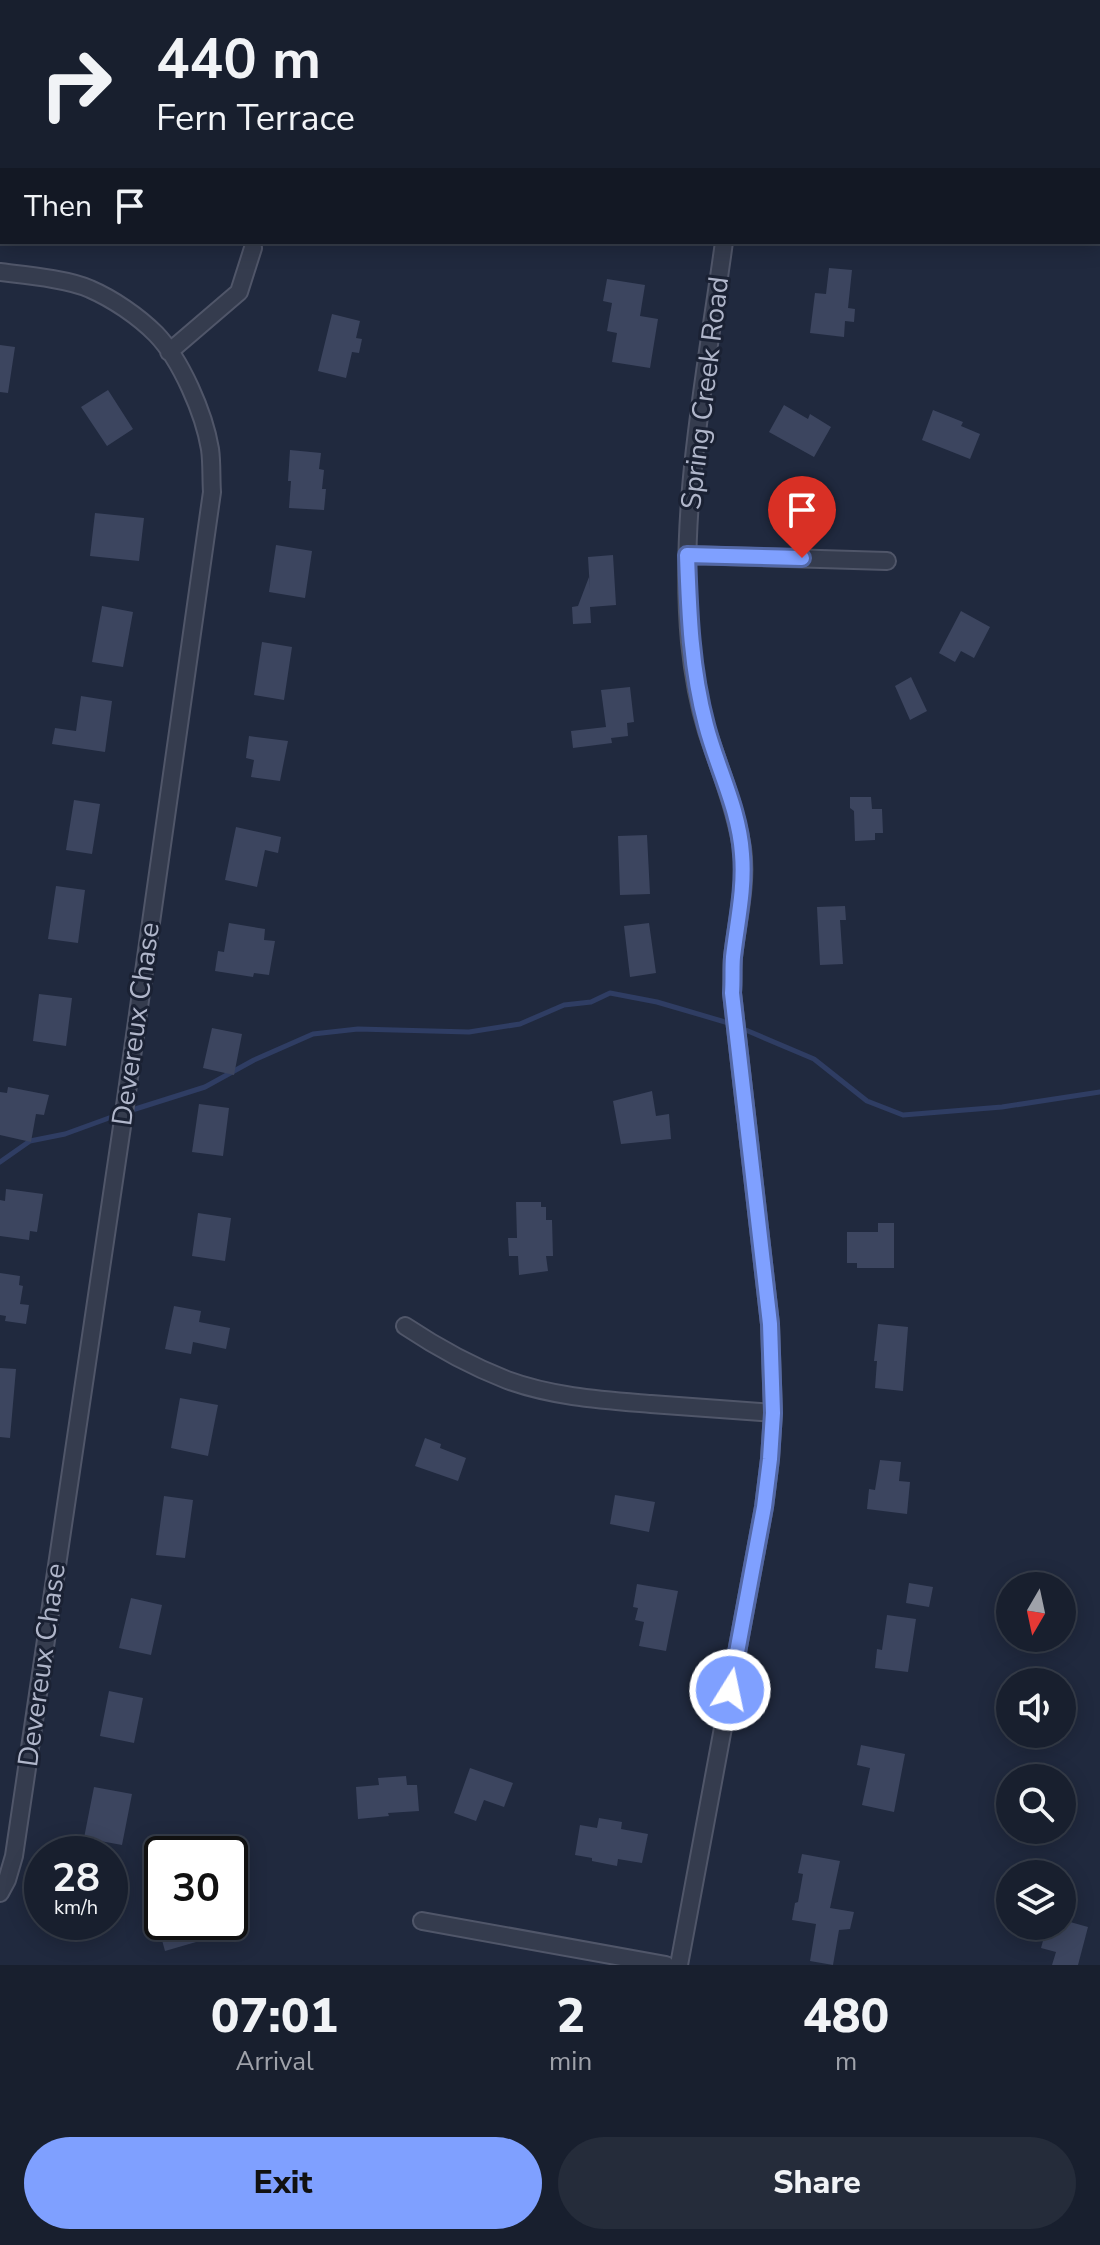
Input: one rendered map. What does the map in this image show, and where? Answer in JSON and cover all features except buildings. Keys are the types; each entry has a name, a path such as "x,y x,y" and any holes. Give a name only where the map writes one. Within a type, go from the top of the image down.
{"street":[{"name":"Spring Creek Road","path":"679,1965 764,1507 773,1413 770,1324 732,993 733,958 743,889 742,851 732,801 707,729 696,685 690,641 687,555 694,463 724,244"},
{"path":"169,352 239,292 253,248"},
{"name":"Devereux Chase","path":"0,272 89,288 133,314 157,335 203,416 210,450 212,492 16,1841 7,1880 0,1893"},
{"path":"687,555 887,561"},
{"path":"405,1326 473,1366 548,1392 600,1400 773,1413"},
{"path":"422,1921 666,1965"}],"waterway":[{"path":"129,1111 205,1087 254,1060 313,1034 358,1029 469,1032 520,1024 564,1005 591,1002 610,993 657,1002 732,1024"},
{"path":"741,1028 814,1059 867,1101 903,1115 1002,1107 1100,1092"},
{"path":"0,1162 30,1141 65,1134 120,1114"}],"route":[{"path":"730,1690 770,1459 773,1413 770,1324 732,993 733,958 743,889 742,851 732,801 707,729 696,685 690,641 687,555 802,558"}]}
